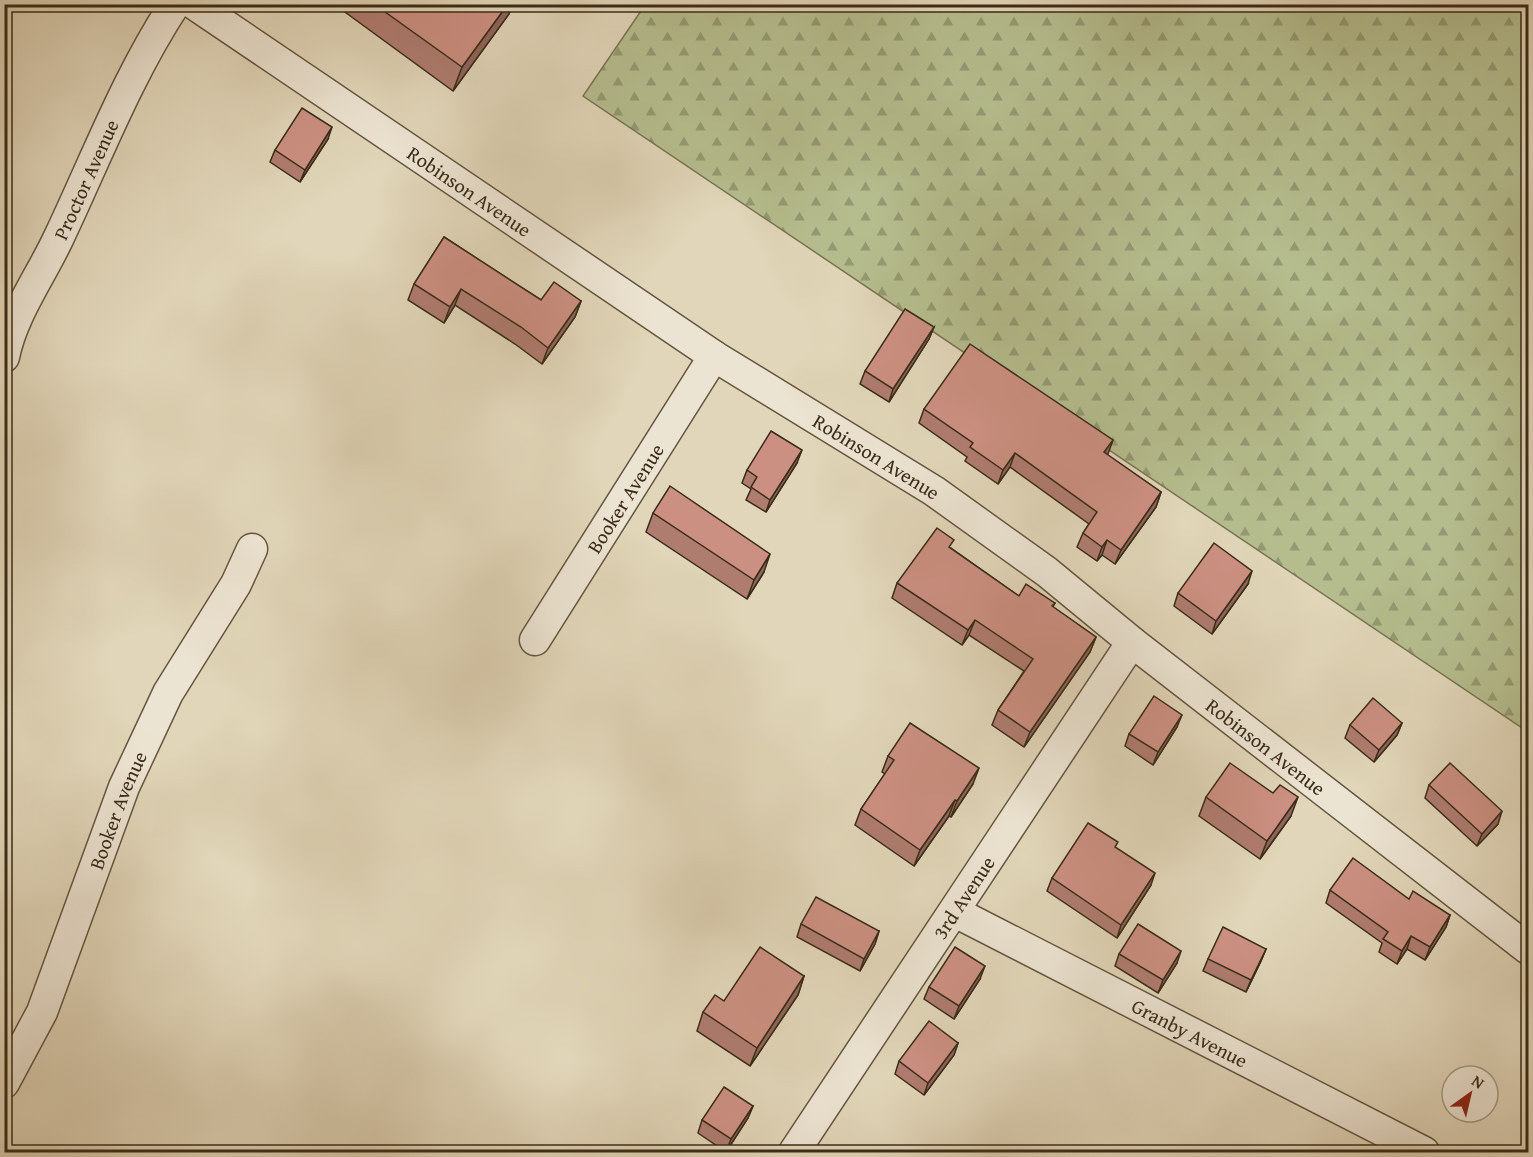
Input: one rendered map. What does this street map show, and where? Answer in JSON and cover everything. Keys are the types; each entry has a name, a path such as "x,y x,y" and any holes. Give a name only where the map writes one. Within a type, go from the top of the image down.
{"street":[{"name":"Proctor Avenue","path":"4,357 8,338 59,238 102,139 157,31 175,4"},
{"name":"Robinson Avenue","path":"194,4 714,356 934,491 1047,572 1132,642 1528,950"},
{"name":"Booker Avenue","path":"535,640 714,356"},
{"name":"Booker Avenue","path":"4,1083 42,1012 124,787 168,693 236,584 252,549"},
{"name":"3rd Avenue","path":"795,1152 1132,642"},
{"name":"Granby Avenue","path":"955,912 1424,1152"}],"green space":[{"path":"645,5 1528,5 1528,732 583,96"}],"building":[{"path":"374,4 508,4 462,67"},
{"path":"302,108 332,127 305,170 275,150"},
{"path":"444,237 541,300 554,282 581,301 548,348 521,327 461,289 450,307 414,284"},
{"path":"905,309 934,327 893,389 865,371"},
{"path":"970,344 1113,440 1104,452 1161,492 1121,550 1107,540 1102,547 1083,533 1097,512 1015,453 1003,470 970,447 973,443 924,409"},
{"path":"771,431 802,450 770,500 751,487 757,477 747,470"},
{"path":"670,486 770,554 754,580 653,513"},
{"path":"937,528 954,540 949,547 1019,596 1026,584 1055,603 1052,606 1096,637 1030,732 998,710 1033,659 975,620 968,630 897,583"},
{"path":"1214,543 1252,571 1216,621 1178,593"},
{"path":"1154,696 1182,715 1158,752 1129,734"},
{"path":"1373,698 1402,723 1379,750 1350,725"},
{"path":"910,723 979,768 920,850 861,809 894,760 888,756"},
{"path":"1230,763 1273,793 1280,785 1298,797 1267,841 1206,797"},
{"path":"1450,763 1502,811 1482,834 1429,785"},
{"path":"1088,823 1118,842 1115,847 1155,873 1121,925 1052,878"},
{"path":"1353,858 1409,899 1413,891 1450,915 1430,947 1411,936 1402,951 1383,939 1388,932 1330,890"},
{"path":"816,897 879,931 864,959 801,924"},
{"path":"1138,924 1181,951 1163,980 1119,954"},
{"path":"1223,927 1266,949 1251,980 1208,959"},
{"path":"760,947 804,976 757,1048 703,1012 715,995 724,1001"},
{"path":"955,947 985,966 959,1006 929,987"},
{"path":"929,1021 958,1043 928,1083 899,1061"},
{"path":"724,1087 753,1106 731,1139 702,1120"}]}
